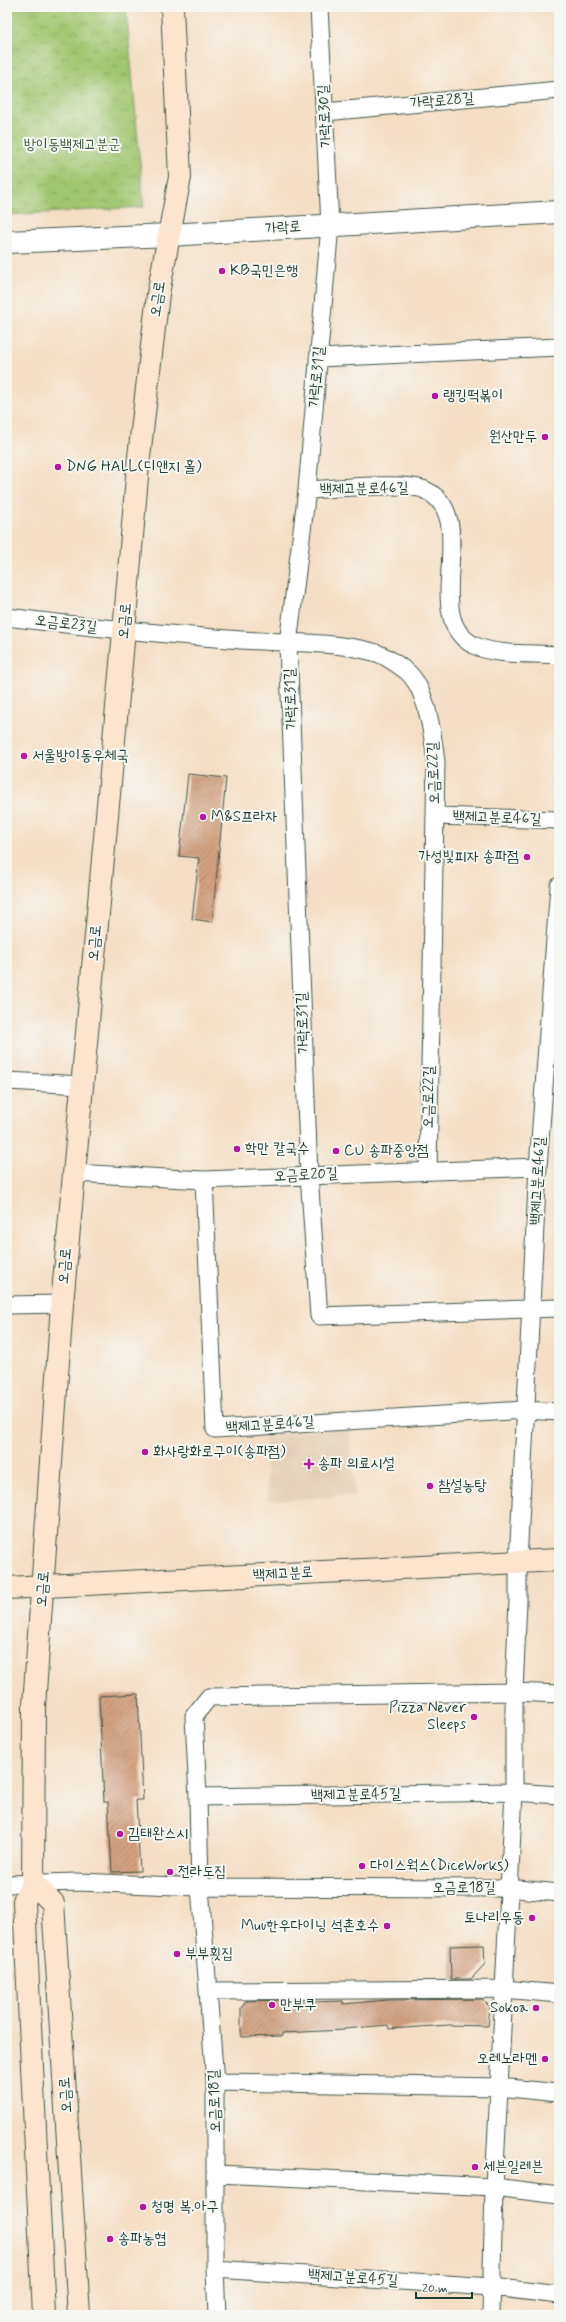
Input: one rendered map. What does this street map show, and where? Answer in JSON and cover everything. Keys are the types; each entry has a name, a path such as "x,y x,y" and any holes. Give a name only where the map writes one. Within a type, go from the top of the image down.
{"main road":[{"name":"오금로","path":"44,2315 24,1901 33,1883 34,1706 44,1586 62,1304 138,465 158,294 180,177 172,7"},
{"name":"백제고분로","path":"7,1588 559,1560"},
{"name":"오금로","path":"33,1883 54,1903 79,2315"}],"street":[{"name":"가락로30길","path":"319,7 330,225"},
{"name":"가락로28길","path":"324,112 559,90"},
{"name":"가락로","path":"7,242 169,235 559,212"},
{"name":"가락로31길","path":"309,1175 288,644 307,490 330,225"},
{"path":"318,358 559,347"},
{"name":"백제고분로46길","path":"307,490 401,486 424,489 440,500 448,515 450,530 450,598 452,620 460,634 477,646 496,651 559,655"},
{"name":"오금로23길","path":"7,617 124,631"},
{"name":"오금로22길","path":"124,631 288,644 322,644 375,652 406,671 422,695 432,728 436,762 428,1170"},
{"name":"백제고분로46길","path":"436,816 559,820"},
{"name":"백제고분로46길","path":"518,1562 538,1167 559,886"},
{"path":"7,1081 82,1085"},
{"name":"오금로20길","path":"73,1173 204,1180 428,1170 538,1167"},
{"path":"309,1175 319,1316 559,1308"},
{"name":"백제고분로46길","path":"204,1180 215,1429 526,1410 559,1412"},
{"path":"7,1306 62,1304"},
{"path":"491,2315 494,2187 514,1792 514,1692 518,1562"},
{"path":"514,1692 559,1694"},
{"name":"오금로18길","path":"217,2315 214,2269 216,2174 215,2082 200,1887 194,1716 209,1697 514,1692"},
{"name":"백제고분로45길","path":"198,1797 514,1792 559,1795"},
{"name":"오금로18길","path":"7,1884 78,1882 200,1887 508,1888 559,1893"},
{"path":"208,1991 504,1989 559,1994"},
{"path":"215,2082 499,2087 559,2093"},
{"path":"216,2174 494,2187 559,2195"},
{"name":"백제고분로45길","path":"214,2269 492,2287 559,2295"}],"shaded area":[{"name":"송파 의료시설","path":"350,1427 355,1495 268,1501 264,1433"}],"green space":[{"name":"방이동백제고분군","path":"7,7 126,7 144,207 7,215"}],"building":[{"name":"M&S프라자","path":"188,774 226,778 212,922 192,919 199,858 179,856"},
{"path":"138,1694 143,1800 136,1800 140,1871 112,1872 108,1802 104,1802 99,1696"},
{"path":"484,1945 485,1964 471,1979 451,1979 450,1946"},
{"path":"482,1999 490,2007 488,2026 449,2025 389,2029 388,2025 344,2030 282,2033 282,2036 241,2037 241,2008 246,2001 282,2000 282,2003 343,2001 343,2004 388,2000"}],"place":[{"name":"KB국민은행","path":"222,271"},
{"name":"랭킹떡볶이","path":"435,396"},
{"name":"원산만두","path":"545,437"},
{"name":"DNG HALL(디앤지 홀)","path":"58,467"},
{"name":"서울방이동우체국","path":"24,756"},
{"name":"M&S프라자","path":"203,817"},
{"name":"가성빛피자 송파점","path":"527,857"},
{"name":"학만 칼국수","path":"237,1149"},
{"name":"CU 송파중앙점","path":"336,1151"},
{"name":"화사랑화로구이(송파점)","path":"145,1452"},
{"name":"송파 의료시설","path":"309,1464"},
{"name":"참설농탕","path":"430,1486"},
{"name":"Pizza Never Sleeps","path":"474,1717"},
{"name":"김태완스시","path":"120,1834"},
{"name":"다이스웍스(DiceWorks)","path":"362,1866"},
{"name":"전라도집","path":"170,1872"},
{"name":"토나리우동","path":"532,1918"},
{"name":"Muu한우다이닝 석촌호수","path":"387,1926"},
{"name":"부부횟집","path":"177,1954"},
{"name":"만부쿠","path":"272,2005"},
{"name":"Sokoa","path":"536,2008"},
{"name":"오레노라멘","path":"545,2059"},
{"name":"세븐일레븐","path":"475,2167"},
{"name":"청명 복.아구","path":"143,2207"},
{"name":"송파농협","path":"110,2239"}]}
